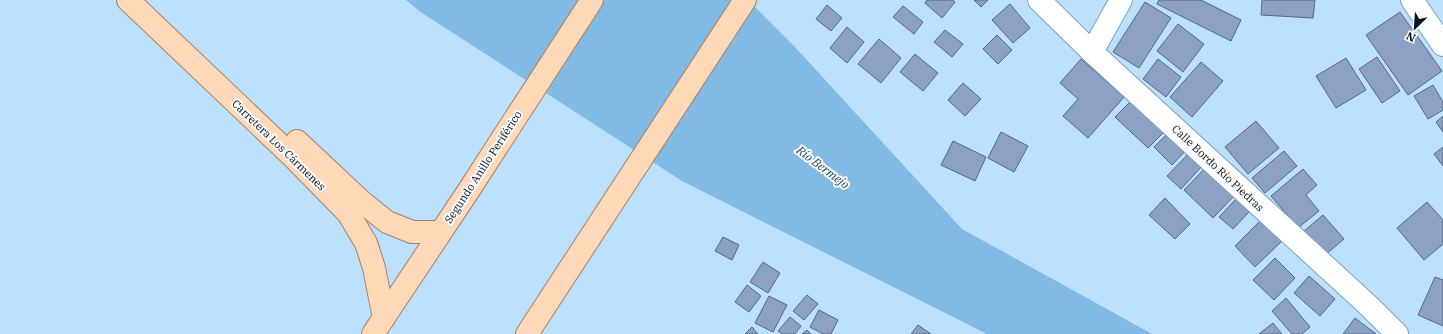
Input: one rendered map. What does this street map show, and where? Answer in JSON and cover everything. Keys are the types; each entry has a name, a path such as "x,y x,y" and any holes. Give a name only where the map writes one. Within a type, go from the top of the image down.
{"main road":[{"name":"Carretera Los Cármenes","path":"128,0 293,157 348,213 366,243 374,268 378,326"},
{"name":"Carretera Los Cármenes","path":"148,0 361,201 387,222 412,232 441,232"},
{"name":"Segundo Anillo Periférico","path":"378,326 467,193 592,0"},
{"path":"527,334 745,0"}],"lane":[{"name":"Calle Bordo Río Piedras","path":"1039,0 1092,52 1370,307 1397,334"},
{"path":"1092,52 1121,0"},
{"path":"1412,0 1443,45"}],"water":[{"name":"Río Bermejo","path":"406,0 748,0 794,46 962,229 1152,334 987,334 682,181 422,13"}],"building":[{"path":"927,0 953,0 955,2 942,18 925,3"},
{"path":"974,0 988,0 981,7"},
{"path":"1159,0 1201,0 1241,20 1231,41 1157,4"},
{"path":"1262,0 1315,0 1313,18 1261,15"},
{"path":"1145,2 1171,18 1139,68 1113,52"},
{"path":"1010,4 1030,28 1013,43 992,20"},
{"path":"827,5 842,18 831,31 816,19"},
{"path":"903,6 923,22 914,34 893,17"},
{"path":"1400,12 1442,71 1408,95 1366,35"},
{"path":"1178,24 1204,44 1183,72 1157,51"},
{"path":"847,27 864,42 847,63 830,48"},
{"path":"945,30 963,44 952,57 934,42"},
{"path":"997,35 1012,50 998,64 983,49"},
{"path":"879,39 901,58 881,83 858,64"},
{"path":"915,54 938,73 923,91 900,72"},
{"path":"1377,57 1400,91 1382,103 1359,69"},
{"path":"1346,58 1366,90 1336,108 1316,76"},
{"path":"1081,59 1124,97 1088,138 1063,116 1078,99 1060,83"},
{"path":"1158,59 1181,77 1166,97 1143,79"},
{"path":"1201,62 1223,81 1192,117 1170,97"},
{"path":"963,83 981,99 965,116 948,100"},
{"path":"1433,85 1443,102 1443,110 1428,119 1414,96"},
{"path":"1135,97 1168,128 1148,148 1115,117"},
{"path":"1443,116 1443,132 1436,122"},
{"path":"1256,121 1279,148 1248,174 1225,147"},
{"path":"1171,130 1189,147 1172,165 1154,147"},
{"path":"1001,132 1028,146 1014,172 988,158"},
{"path":"953,141 986,157 975,181 941,165"},
{"path":"1443,147 1443,166 1434,154"},
{"path":"1192,150 1205,163 1181,189 1167,176"},
{"path":"1284,151 1297,166 1265,193 1252,178"},
{"path":"1208,165 1237,193 1213,218 1184,190"},
{"path":"1303,169 1317,185 1306,195 1319,211 1298,228 1271,196"},
{"path":"1165,198 1190,224 1175,239 1149,215"},
{"path":"1236,199 1249,212 1233,229 1219,217"},
{"path":"1427,202 1443,220 1443,244 1424,260 1397,228"},
{"path":"1323,215 1344,239 1324,256 1303,232"},
{"path":"1261,220 1282,241 1255,267 1235,246"},
{"path":"723,237 739,245 732,260 715,251"},
{"path":"1275,258 1295,278 1274,300 1253,280"},
{"path":"763,262 780,273 768,293 750,282"},
{"path":"1309,276 1335,299 1320,316 1294,293"},
{"path":"1435,277 1443,280 1443,326 1418,315"},
{"path":"747,285 761,296 749,312 735,302"},
{"path":"807,295 818,304 804,320 793,311"},
{"path":"769,296 787,305 773,332 755,323"},
{"path":"1286,298 1310,327 1302,334 1292,334 1272,311"},
{"path":"819,310 838,320 831,334 823,334 810,327"},
{"path":"790,317 801,326 795,334 782,334 778,331"},
{"path":"1355,318 1376,334 1343,334"},
{"path":"1273,323 1282,334 1259,334"},
{"path":"918,325 931,334 911,334"},
{"path":"752,327 758,334 745,334"},
{"path":"807,330 811,334 802,334"}]}
